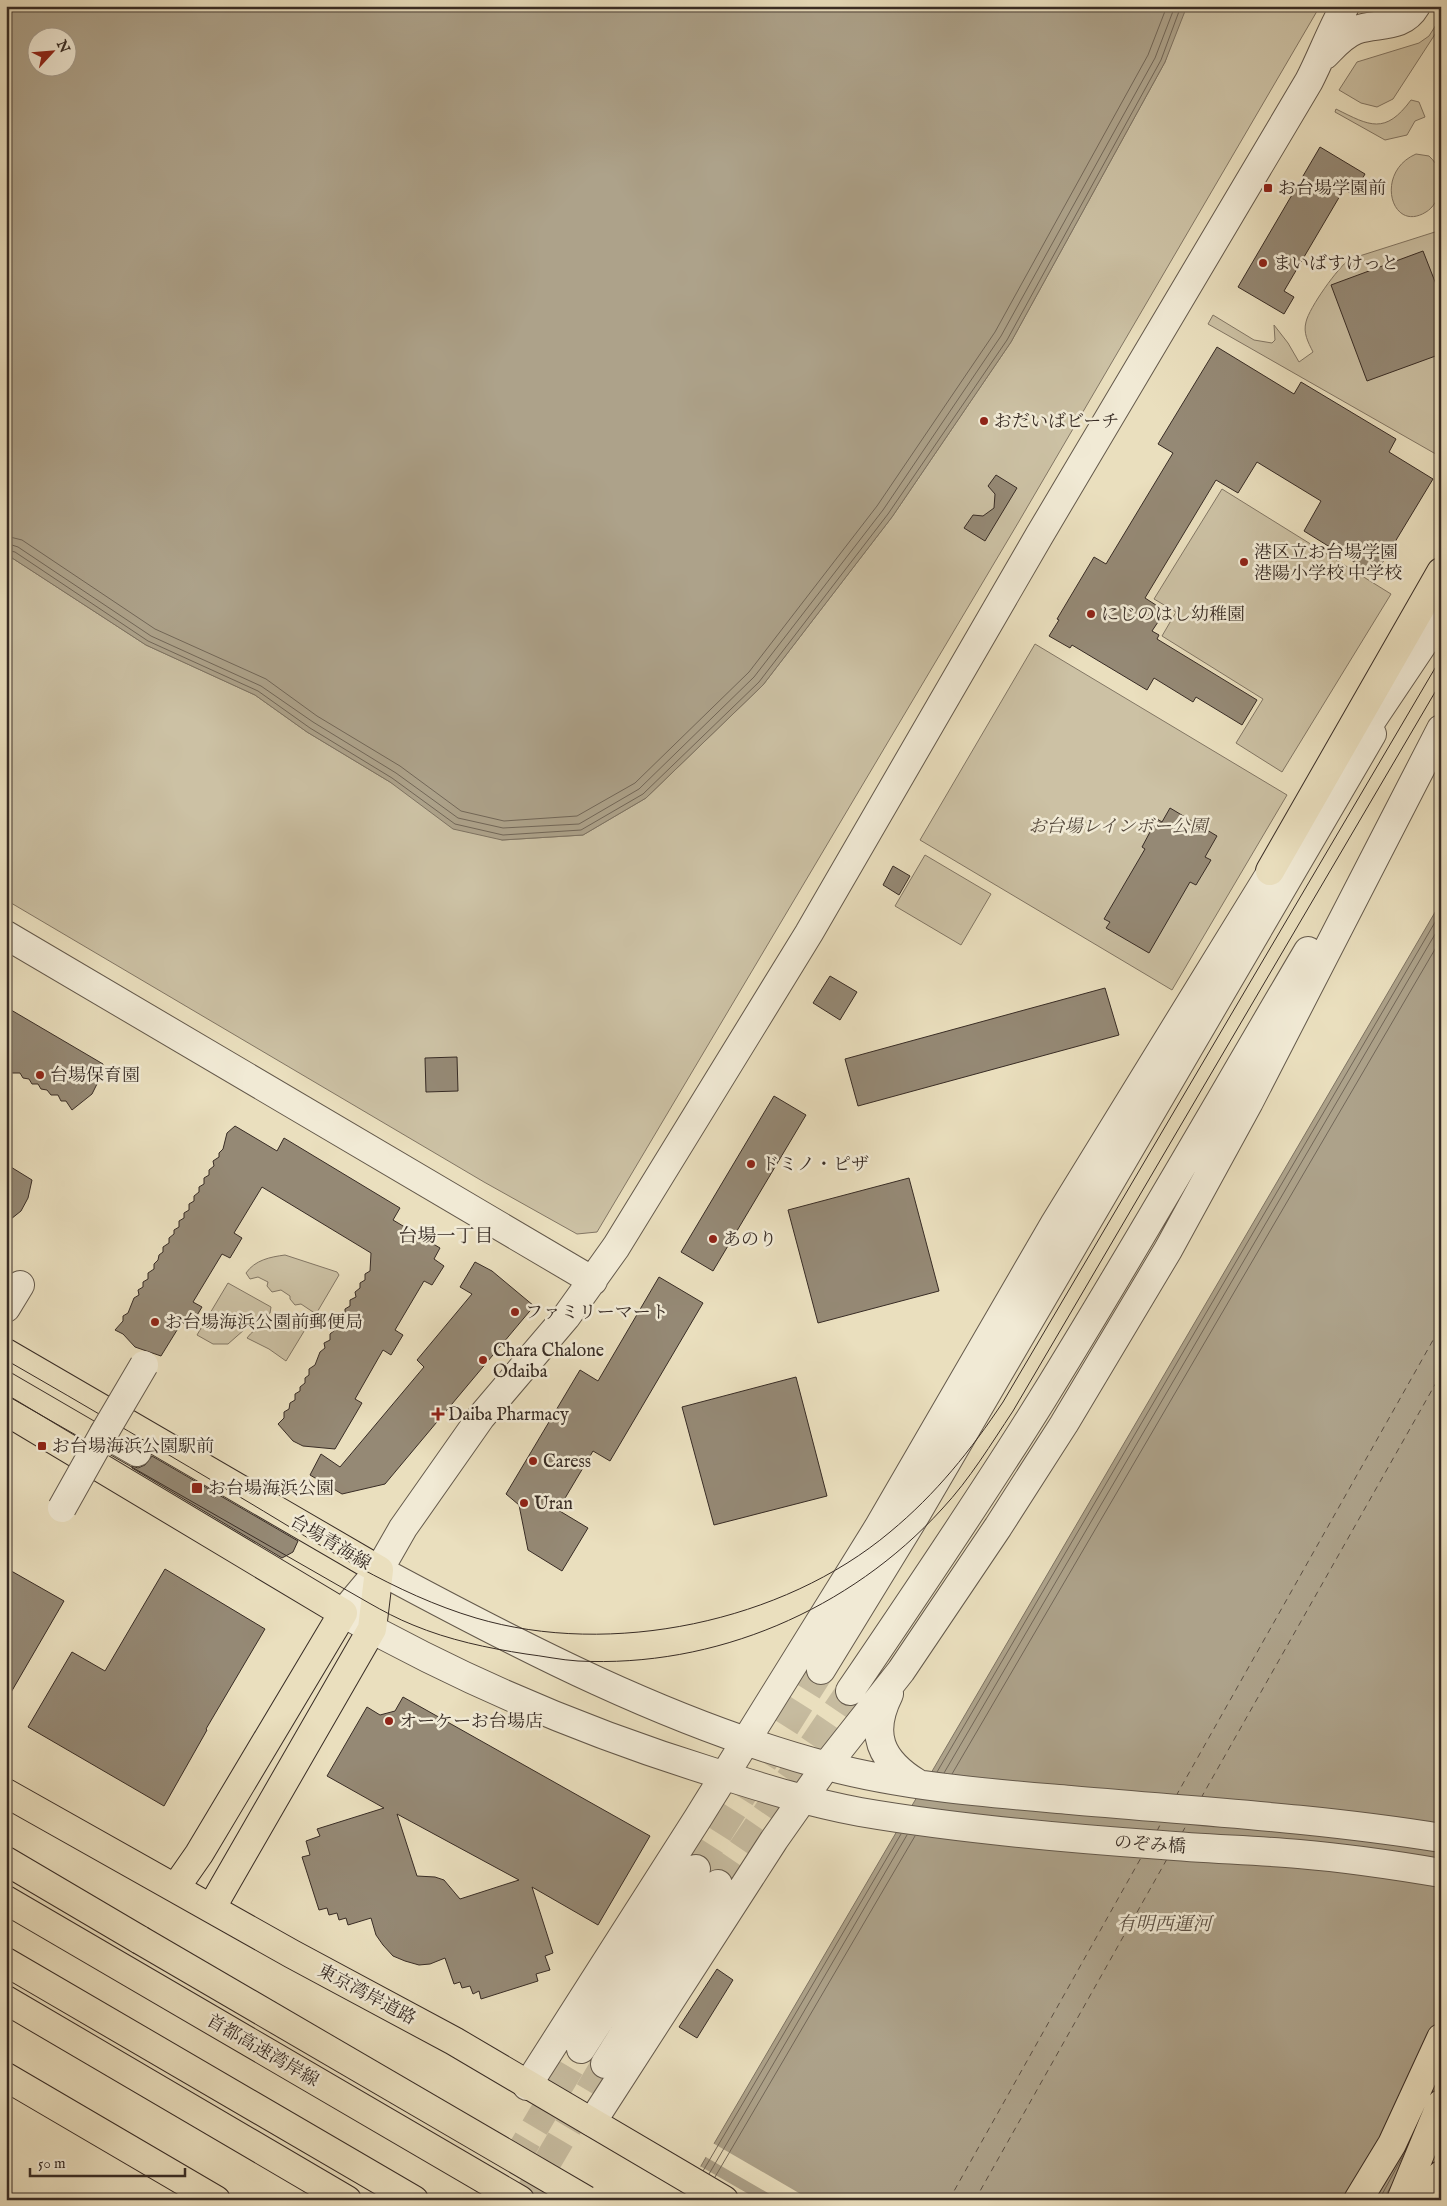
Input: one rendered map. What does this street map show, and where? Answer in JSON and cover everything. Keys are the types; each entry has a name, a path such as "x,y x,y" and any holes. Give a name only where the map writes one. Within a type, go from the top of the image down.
{"main road":[{"path":"1270,871 1441,572"},
{"name":"台場青海線","path":"6,1353 379,1570 372,1629 212,1907"},
{"path":"6,1411 343,1613 199,1854 176,1887"},
{"name":"東京湾岸道路","path":"6,1793 212,1907 292,1954 454,2041 527,2086 724,2200"},
{"path":"6,1861 586,2200"},
{"name":"首都高速湾岸線","path":"6,1900 520,2200"},
{"path":"6,1962 414,2200"},
{"path":"6,2000 347,2200"},
{"path":"1358,2200 1392,2144 1441,2038"},
{"path":"6,2070 101,2131"},
{"path":"6,2077 216,2200"},
{"path":"1401,2200 1441,2104"},
{"path":"1430,2200 1441,2175"}],"street":[{"path":"343,1613 379,1570 403,1528 481,1418 566,1317 616,1247 809,933 1039,536 1322,58 1332,28 1345,6"},
{"path":"1322,58 1348,33 1404,20 1416,6"},
{"path":"821,1670 911,1523 1026,1324 1257,913 1270,871 1441,617"},
{"path":"527,2086 878,1528 1055,1223 1257,913 1441,617"},
{"path":"850,1691 947,1548 1042,1399 1317,952 1441,729"},
{"path":"6,934 593,1281"},
{"path":"592,2122 802,1800 826,1766 901,1671 1049,1448 1168,1250 1244,1111 1317,952"},
{"path":"6,1308 20,1285"},
{"path":"62,1508 144,1365"},
{"path":"104,1433 137,1452"},
{"name":"のぞみ橋","path":"379,1570 592,1678 667,1711 745,1740 826,1766 886,1771 917,1783 1008,1794 1344,1824 1441,1838"},
{"name":"のぞみ橋","path":"343,1613 397,1643 489,1687 573,1724 651,1753 802,1800 859,1812 1004,1831 1161,1845 1300,1854 1390,1864 1441,1873"},
{"path":"886,1771 879,1736 880,1719 883,1707 901,1671"},
{"path":"582,2049 707,1876 605,2064"}],"green space":[{"path":"1184,6 1320,6 1018,523 597,1232 577,1234 484,1182 6,900 6,554 146,645 255,695 307,732 390,782 502,840 583,835 646,798 763,685 892,517 1011,342 1165,62"},
{"path":"1441,17 1441,25 1393,99 1377,107 1361,103 1339,90 1357,62 1419,43 1429,36"},
{"path":"1411,100 1419,102 1425,117 1415,121 1407,135 1385,140 1335,112 1336,109 1368,123 1385,123 1393,119"},
{"path":"1416,154 1429,156 1433,160 1440,172 1441,186 1433,206 1426,212 1414,217 1404,215 1396,208 1392,198 1391,186 1395,174 1403,163"},
{"path":"1438,231 1441,232 1441,457 1208,324 1213,315 1254,340 1272,343 1275,340 1274,325 1288,343 1299,362 1313,352 1308,341 1305,326 1312,307 1345,263 1350,259"},
{"path":"1222,489 1391,594 1282,772 1236,743 1263,699 1162,636 1176,612 1154,599"},
{"name":"お台場レインボー公園","path":"1035,644 1287,795 1172,990 920,840"},
{"path":"925,855 991,894 961,945 895,906"},
{"path":"285,1255 337,1272 339,1275 316,1314 301,1304 295,1305 290,1296 281,1290 272,1292 267,1286 268,1282 258,1277 250,1279 246,1273 258,1262"},
{"path":"228,1283 271,1307 270,1313 253,1322 228,1344 213,1344 197,1335"},
{"path":"281,1320 297,1323 306,1328 286,1361 269,1349 247,1338 262,1326"}],"water":[{"path":"6,6 1187,6 1165,62 1011,342 892,517 763,685 646,798 583,835 502,840 453,829 390,782 307,732 255,695 146,645 6,554"},
{"name":"有明西運河","path":"1441,902 1441,2100 1383,2200 681,2200"}],"pier":[{"path":"711,2142 811,2200 780,2200 704,2156"},
{"path":"698,2165 759,2200 699,2200 683,2190"}],"building":[{"path":"1320,147 1365,174 1353,195 1344,189 1284,291 1294,297 1284,314 1238,287"},
{"path":"1423,251 1441,297 1441,354 1367,381 1331,285"},
{"path":"1217,347 1294,394 1301,382 1396,439 1389,452 1433,479 1375,575 1304,531 1321,501 1257,462 1238,493 1216,480 1145,598 1159,607 1154,615 1160,619 1152,631 1159,635 1157,639 1257,700 1242,725 1196,697 1193,702 1154,678 1147,690 1072,645 1070,648 1049,636 1094,557 1106,564 1173,453 1158,444"},
{"path":"996,475 1017,488 985,541 964,528 973,515 983,516 994,508 995,494 988,486"},
{"path":"1170,808 1217,836 1205,857 1211,860 1196,885 1190,882 1149,953 1106,928 1110,922 1104,919 1145,849 1142,847 1157,819 1162,822"},
{"path":"893,866 910,876 899,895 883,885"},
{"path":"830,976 857,992 840,1020 813,1003"},
{"path":"1105,988 1119,1035 858,1106 845,1059"},
{"path":"6,1007 103,1064 98,1082 92,1094 72,1110 66,1101 61,1101 58,1095 51,1095 47,1090 41,1089 38,1084 32,1084 29,1079 23,1078 20,1073 12,1073 9,1067 6,1067"},
{"path":"457,1057 458,1091 426,1092 425,1058"},
{"path":"774,1096 806,1115 713,1271 681,1252"},
{"path":"235,1126 277,1151 284,1138 400,1208 393,1220 440,1248 434,1259 444,1266 432,1285 424,1281 395,1330 403,1335 391,1355 383,1350 355,1399 362,1403 335,1449 303,1446 293,1441 278,1424 284,1418 284,1412 289,1409 290,1403 295,1400 295,1394 300,1391 300,1387 305,1383 305,1378 309,1375 309,1369 315,1365 320,1352 325,1348 324,1343 330,1340 330,1334 335,1330 335,1326 340,1324 340,1317 345,1314 345,1309 350,1306 350,1300 356,1297 355,1292 360,1288 360,1283 365,1280 365,1274 370,1271 371,1253 262,1187 234,1233 242,1238 230,1258 222,1254 193,1302 202,1307 190,1327 182,1322 161,1356 135,1347 123,1334 115,1330 123,1321 123,1316 128,1313 134,1298 139,1295 138,1290 143,1287 143,1282 148,1279 148,1273 154,1269 154,1264 163,1252 163,1247 169,1243 169,1238 174,1234 174,1230 179,1227 179,1221 184,1218 184,1213 189,1210 189,1204 194,1201 194,1196 199,1192 199,1187 204,1184 204,1178 209,1175 209,1170 214,1166 213,1161 219,1157 219,1153 223,1149 227,1133"},
{"path":"6,1164 32,1180 28,1198 21,1211 6,1223"},
{"path":"909,1178 939,1291 818,1323 788,1210"},
{"path":"475,1262 492,1271 534,1306 385,1484 342,1494 310,1475 321,1454 340,1467 424,1367 417,1360 472,1294 460,1287"},
{"path":"659,1277 703,1303 610,1461 593,1451 558,1510 588,1528 562,1571 528,1550 519,1505 506,1494 580,1370 598,1381"},
{"path":"796,1377 827,1496 714,1525 682,1407"},
{"path":"152,1456 298,1541 293,1552 282,1558 132,1468 132,1466 138,1468 145,1465"},
{"path":"6,1568 64,1601 6,1701"},
{"path":"165,1569 265,1629 206,1729 164,1806 28,1727 72,1652 105,1671"},
{"path":"403,1697 650,1836 598,1925 532,1887 553,1953 545,1956 550,1970 536,1974 538,1981 481,1999 479,1991 473,1994 470,1986 462,1988 460,1982 454,1984 445,1958 430,1964 419,1965 405,1961 393,1956 383,1945 376,1935 371,1918 348,1925 346,1918 339,1920 337,1913 329,1915 327,1908 319,1910 302,1857 310,1855 306,1841 320,1836 317,1829 384,1808 327,1776 367,1707 380,1715 395,1711","holes":["397,1814 519,1880 460,1899 444,1880 435,1877 417,1876"]},
{"path":"717,1969 733,1980 697,2038 679,2027"}],"ferry route":[{"path":"1176,1796 1441,1326"},
{"path":"1201,1798 1441,1374"},
{"path":"1157,1831 1162,1821"},
{"path":"1182,1833 1187,1824"},
{"path":"949,2200 1142,1856"},
{"path":"975,2200 1167,1859"}],"tunnel":[{"path":"696,1869 821,1670"},
{"path":"718,1884 850,1691"},
{"path":"492,2200 581,2049"},
{"path":"525,2200 605,2064"}],"tram line":[{"path":"6,1360 360,1568 417,1596 476,1618 528,1629 583,1634 638,1632 694,1624 748,1609 799,1589 847,1563 890,1532 938,1487 991,1420 1441,658"},
{"path":"6,1395 385,1612 407,1623 440,1635 511,1652 578,1661 629,1661 680,1654 729,1643 777,1626 823,1603 866,1576 906,1545 942,1509 971,1474 1013,1411 1441,682"}],"place":[{"name":"お台場学園前","path":"1268,188"},
{"name":"まいばすけっと","path":"1263,263"},
{"name":"おだいばビーチ","path":"984,421"},
{"name":"港区立お台場学園 港陽小学校 中学校","path":"1244,562"},
{"name":"にじのはし幼稚園","path":"1091,614"},
{"name":"台場保育園","path":"40,1075"},
{"name":"ドミノ・ピザ","path":"751,1164"},
{"name":"あのり","path":"713,1239"},
{"name":"ファミリーマート","path":"515,1312"},
{"name":"お台場海浜公園前郵便局","path":"155,1322"},
{"name":"Chara Chalone Odaiba","path":"483,1360"},
{"name":"Daiba Pharmacy","path":"438,1414"},
{"name":"お台場海浜公園駅前","path":"42,1446"},
{"name":"Caress","path":"533,1461"},
{"name":"お台場海浜公園","path":"197,1488"},
{"name":"Uran","path":"524,1503"},
{"name":"オーケーお台場店","path":"389,1721"}],"district":[{"name":"台場一丁目","path":"446,1235"}]}
